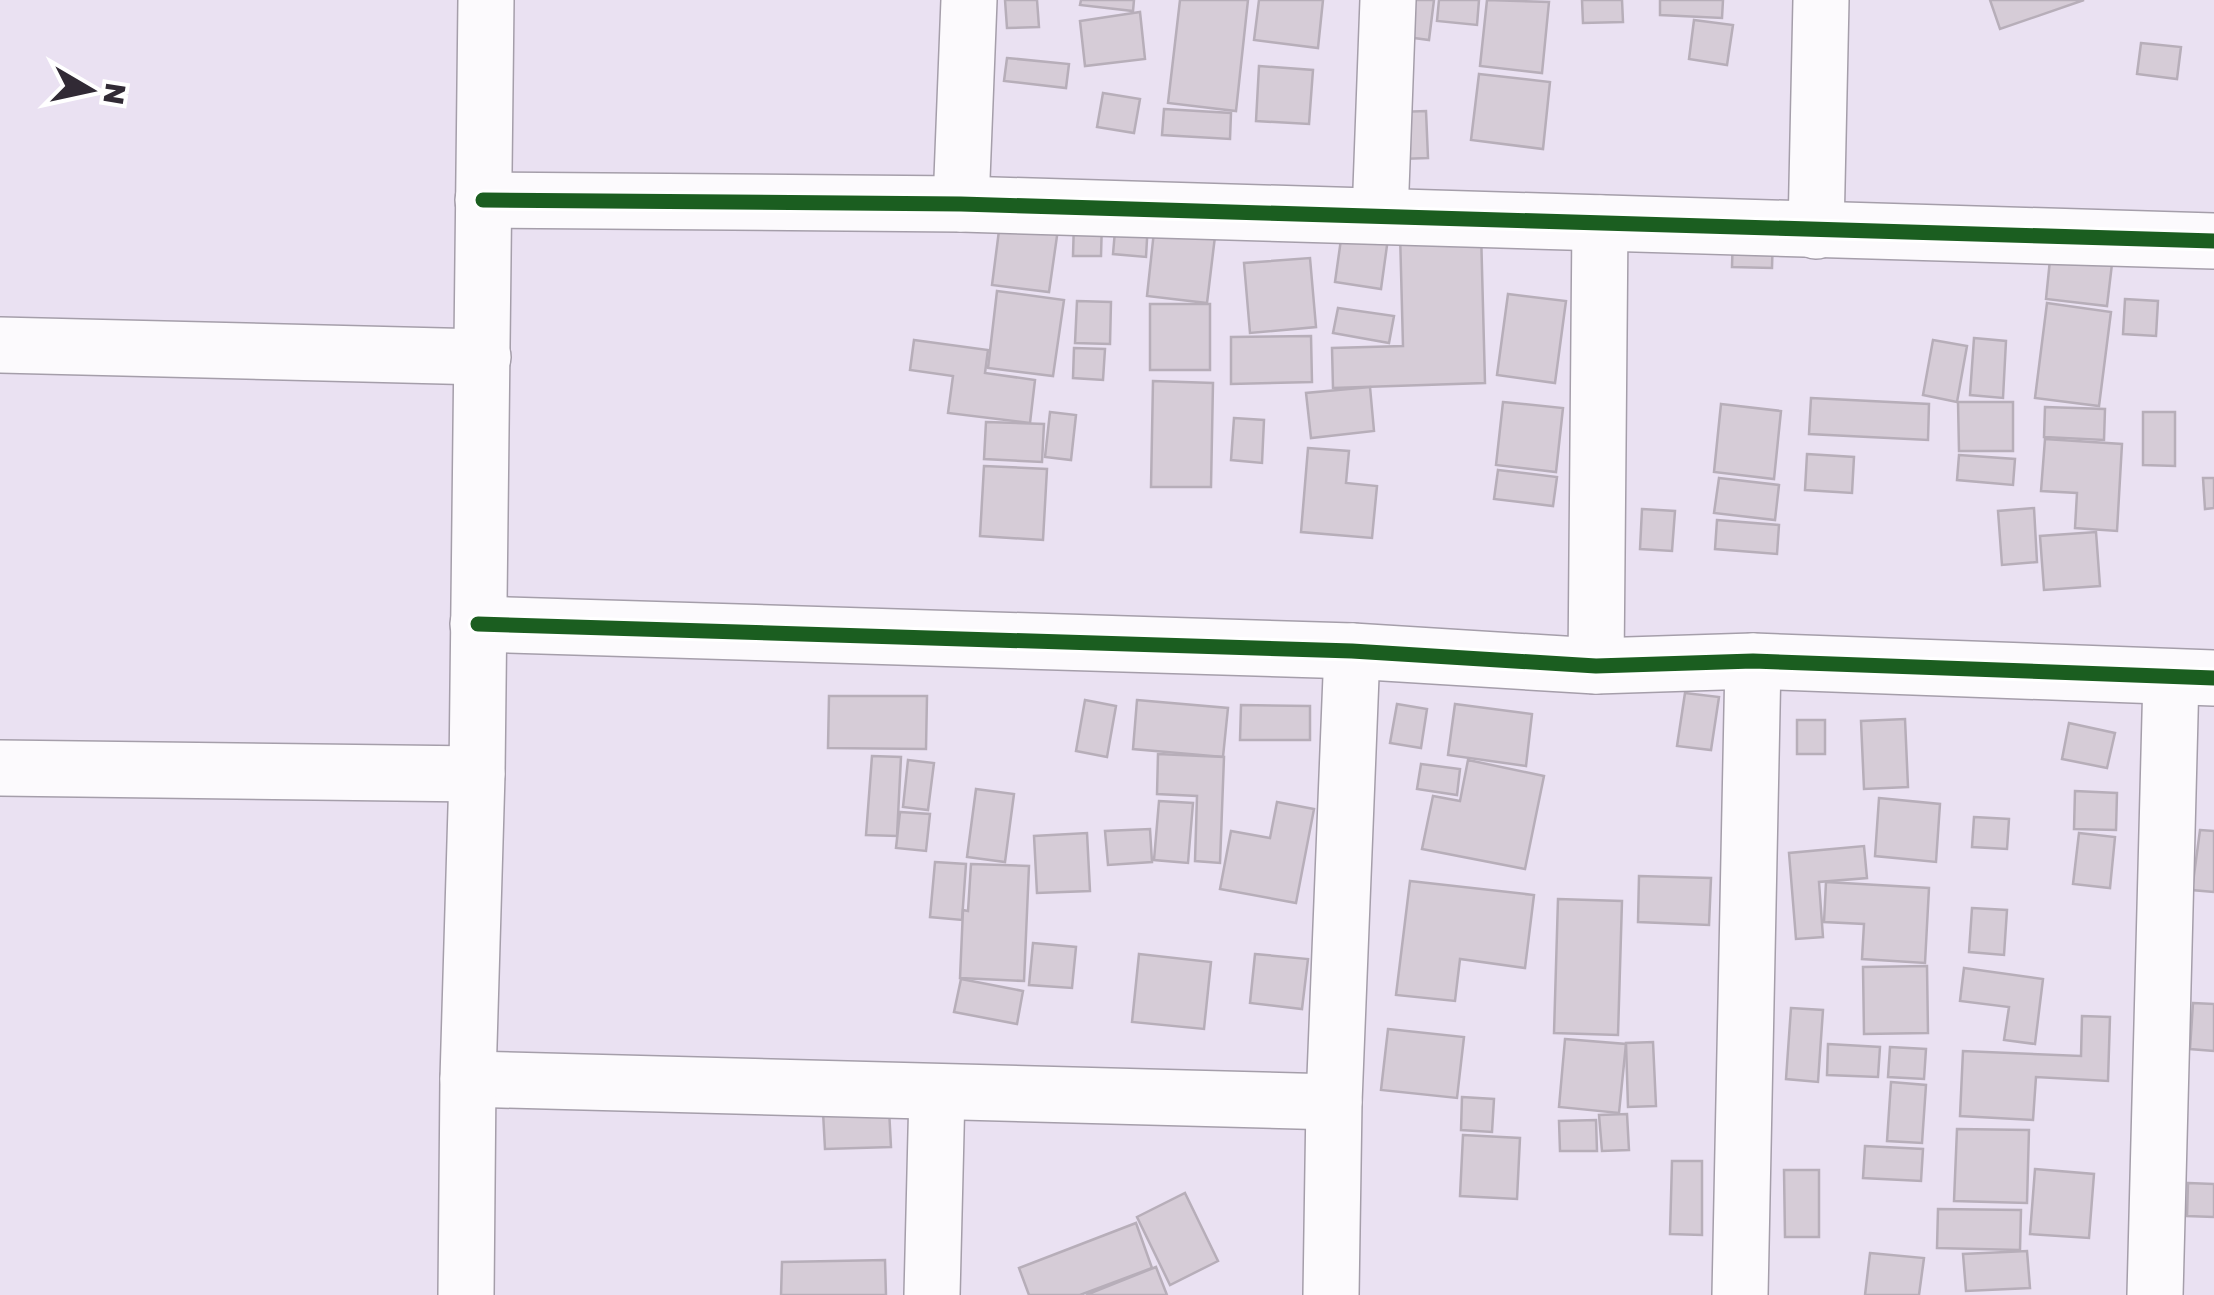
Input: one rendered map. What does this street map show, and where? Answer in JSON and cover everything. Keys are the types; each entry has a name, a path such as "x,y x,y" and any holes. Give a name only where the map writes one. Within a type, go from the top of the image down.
{"street":[{"path":"466,1295 486,0"},
{"path":"961,204 968,0"},
{"path":"1380,216 1388,0"},
{"path":"1816,230 1821,0"},
{"path":"483,200 961,204 2214,241"},
{"path":"1596,666 1600,223"},
{"path":"0,345 483,357"},
{"path":"478,624 1352,651 1596,666 1754,661 2192,677 2156,1295"},
{"path":"1331,1295 1334,1102 1352,651"},
{"path":"1740,1295 1754,661"},
{"path":"0,768 477,774"},
{"path":"468,1078 1334,1102"},
{"path":"932,1295 937,1092"}],"building":[{"path":"1005,0 1037,0 1039,27 1007,28"},
{"path":"1081,0 1134,0 1133,11 1080,5"},
{"path":"1180,0 1248,0 1236,111 1168,103"},
{"path":"1259,0 1323,0 1318,48 1254,40"},
{"path":"1404,0 1434,0 1429,40 1399,36"},
{"path":"1439,0 1479,0 1477,25 1437,21"},
{"path":"1487,0 1549,2 1542,73 1480,66"},
{"path":"1582,0 1622,0 1623,22 1583,23"},
{"path":"1660,0 1723,0 1722,18 1660,15"},
{"path":"1990,0 2084,0 2000,29"},
{"path":"1140,12 1145,59 1085,66 1080,21"},
{"path":"1694,20 1733,25 1727,65 1689,59"},
{"path":"2141,43 2181,47 2177,79 2137,74"},
{"path":"1007,58 1069,64 1066,88 1004,81"},
{"path":"1259,66 1313,70 1309,124 1256,121"},
{"path":"1479,74 1550,82 1543,149 1471,140"},
{"path":"1103,93 1140,99 1134,133 1097,127"},
{"path":"1164,109 1231,113 1230,139 1162,135"},
{"path":"1426,111 1428,158 1400,159 1399,112"},
{"path":"1001,215 1059,222 1049,292 992,285"},
{"path":"1116,219 1148,222 1146,257 1113,254"},
{"path":"1074,221 1102,221 1101,256 1073,256"},
{"path":"1155,222 1216,228 1207,303 1147,296"},
{"path":"1343,225 1389,231 1381,289 1335,282"},
{"path":"1481,231 1485,383 1333,388 1332,348 1403,346 1400,233"},
{"path":"1733,233 1773,233 1772,268 1732,267"},
{"path":"2052,240 2114,247 2107,306 2046,299"},
{"path":"1310,258 1316,327 1250,333 1244,263"},
{"path":"997,291 1064,300 1053,376 988,368"},
{"path":"1508,294 1566,301 1555,383 1497,375"},
{"path":"2125,299 2158,301 2156,336 2123,334"},
{"path":"1077,301 1111,302 1110,344 1075,343"},
{"path":"2047,303 2111,312 2099,406 2035,398"},
{"path":"1150,304 1210,304 1210,370 1150,370"},
{"path":"1338,308 1394,316 1389,343 1333,333"},
{"path":"1311,336 1312,382 1231,384 1231,337"},
{"path":"1974,338 2006,341 2003,398 1970,395"},
{"path":"914,340 988,350 985,373 1035,380 1030,423 948,413 953,376 910,370"},
{"path":"1933,340 1967,346 1957,402 1923,395"},
{"path":"1074,348 1105,349 1103,380 1073,378"},
{"path":"1153,381 1213,383 1211,487 1151,487"},
{"path":"1370,387 1374,431 1311,438 1306,393"},
{"path":"1811,398 1929,404 1928,440 1809,434"},
{"path":"1503,402 1563,408 1556,472 1496,465"},
{"path":"1958,402 2013,402 2013,451 1959,451"},
{"path":"1721,404 1781,411 1774,479 1714,472"},
{"path":"2045,407 2105,409 2104,440 2044,437"},
{"path":"1050,412 1076,415 1071,460 1045,457"},
{"path":"2143,412 2175,412 2175,466 2143,465"},
{"path":"1234,418 1264,420 1262,463 1231,460"},
{"path":"986,422 1044,424 1042,462 984,459"},
{"path":"2045,439 2122,444 2117,531 2075,528 2077,493 2041,491"},
{"path":"1308,448 1349,451 1346,483 1377,486 1372,538 1301,532"},
{"path":"1807,454 1854,457 1852,493 1805,490"},
{"path":"1959,455 2015,459 2013,485 1957,480"},
{"path":"984,466 1047,469 1043,540 980,536"},
{"path":"1498,470 1557,477 1553,506 1494,499"},
{"path":"1719,478 1779,485 1775,520 1714,513"},
{"path":"2203,478 2214,478 2214,508 2205,509"},
{"path":"2034,508 2037,562 2002,565 1998,511"},
{"path":"1642,509 1675,511 1672,551 1640,549"},
{"path":"1717,520 1779,525 1777,554 1715,549"},
{"path":"2096,532 2100,586 2044,590 2040,536"},
{"path":"1685,693 1719,697 1711,750 1677,746"},
{"path":"829,696 927,696 926,749 828,748"},
{"path":"1085,700 1116,706 1107,757 1076,751"},
{"path":"1137,700 1228,708 1223,757 1133,749"},
{"path":"1397,704 1427,709 1421,748 1390,743"},
{"path":"1455,704 1532,714 1526,766 1448,755"},
{"path":"1241,705 1310,706 1310,740 1240,740"},
{"path":"1905,719 1908,787 1864,789 1861,721"},
{"path":"1797,720 1825,720 1825,754 1797,754"},
{"path":"2069,723 2115,733 2107,768 2062,759"},
{"path":"1158,754 1224,757 1220,863 1195,861 1197,796 1157,794"},
{"path":"872,756 901,757 897,836 866,835"},
{"path":"908,760 934,763 928,810 903,807"},
{"path":"1468,760 1544,776 1525,869 1422,849 1433,796 1460,801"},
{"path":"1421,764 1460,769 1457,795 1417,789"},
{"path":"976,789 1014,794 1005,862 967,857"},
{"path":"2075,791 2117,793 2116,830 2074,829"},
{"path":"1879,798 1940,804 1936,862 1875,856"},
{"path":"1159,801 1193,803 1188,863 1154,860"},
{"path":"1277,802 1314,809 1296,903 1220,889 1231,831 1270,838"},
{"path":"900,812 930,814 926,851 896,848"},
{"path":"1974,817 2009,819 2007,849 1972,847"},
{"path":"1150,829 1152,862 1108,865 1105,831"},
{"path":"2200,830 2214,831 2214,892 2192,890"},
{"path":"1087,833 1090,891 1037,893 1034,836"},
{"path":"2079,833 2115,837 2110,888 2073,884"},
{"path":"1864,846 1867,878 1819,882 1823,937 1796,939 1789,853"},
{"path":"935,862 966,864 962,920 930,917"},
{"path":"971,864 1029,866 1024,981 960,978 963,910 968,911"},
{"path":"1639,876 1711,878 1709,925 1638,922"},
{"path":"1410,881 1534,895 1525,968 1460,959 1455,1001 1396,995"},
{"path":"1826,882 1929,888 1925,963 1862,959 1864,924 1824,922"},
{"path":"1558,899 1622,901 1618,1035 1554,1033"},
{"path":"1972,908 2007,910 2004,955 1969,952"},
{"path":"1033,943 1076,947 1072,988 1029,985"},
{"path":"1139,954 1211,962 1204,1029 1132,1022"},
{"path":"1255,954 1308,959 1302,1009 1250,1003"},
{"path":"1927,966 1928,1033 1864,1034 1863,967"},
{"path":"1964,968 2043,979 2035,1044 2004,1040 2009,1007 1960,1001"},
{"path":"961,979 1023,991 1017,1024 954,1012"},
{"path":"2193,1003 2214,1004 2214,1051 2190,1049"},
{"path":"1791,1008 1823,1010 1818,1082 1786,1079"},
{"path":"2082,1016 2110,1017 2108,1081 2036,1077 2033,1120 1960,1116 1963,1051 2081,1056"},
{"path":"1388,1029 1464,1037 1457,1098 1381,1090"},
{"path":"1565,1039 1626,1044 1619,1113 1559,1107"},
{"path":"1653,1042 1656,1106 1628,1107 1626,1043"},
{"path":"1828,1044 1880,1047 1878,1077 1827,1075"},
{"path":"1890,1047 1926,1049 1924,1079 1888,1077"},
{"path":"1891,1082 1926,1085 1922,1143 1887,1141"},
{"path":"1462,1097 1494,1099 1492,1132 1461,1130"},
{"path":"889,1109 891,1147 825,1149 823,1112"},
{"path":"1627,1114 1629,1150 1602,1151 1599,1115"},
{"path":"1596,1120 1597,1151 1560,1151 1559,1121"},
{"path":"1957,1129 2029,1130 2027,1203 1954,1201"},
{"path":"1463,1135 1520,1138 1517,1199 1460,1196"},
{"path":"1865,1146 1923,1149 1921,1181 1863,1178"},
{"path":"1672,1161 1702,1161 1702,1235 1670,1234"},
{"path":"2035,1169 2094,1174 2089,1238 2030,1234"},
{"path":"1784,1170 1819,1170 1819,1237 1785,1237"},
{"path":"2188,1183 2214,1184 2214,1217 2187,1216"},
{"path":"1185,1193 1218,1261 1170,1285 1137,1217"},
{"path":"1938,1209 2021,1210 2020,1250 1937,1248"},
{"path":"1136,1223 1152,1268 1080,1295 1029,1295 1019,1268"},
{"path":"2027,1251 2030,1288 1966,1291 1963,1254"},
{"path":"1870,1253 1924,1258 1919,1295 1865,1295"},
{"path":"885,1260 886,1295 781,1295 782,1262"},
{"path":"1156,1267 1167,1295 1086,1295"}],"cycle path":[{"path":"483,200 961,204 2214,241"},
{"path":"478,624 1352,651 1596,666 1753,661 2214,678"}]}
